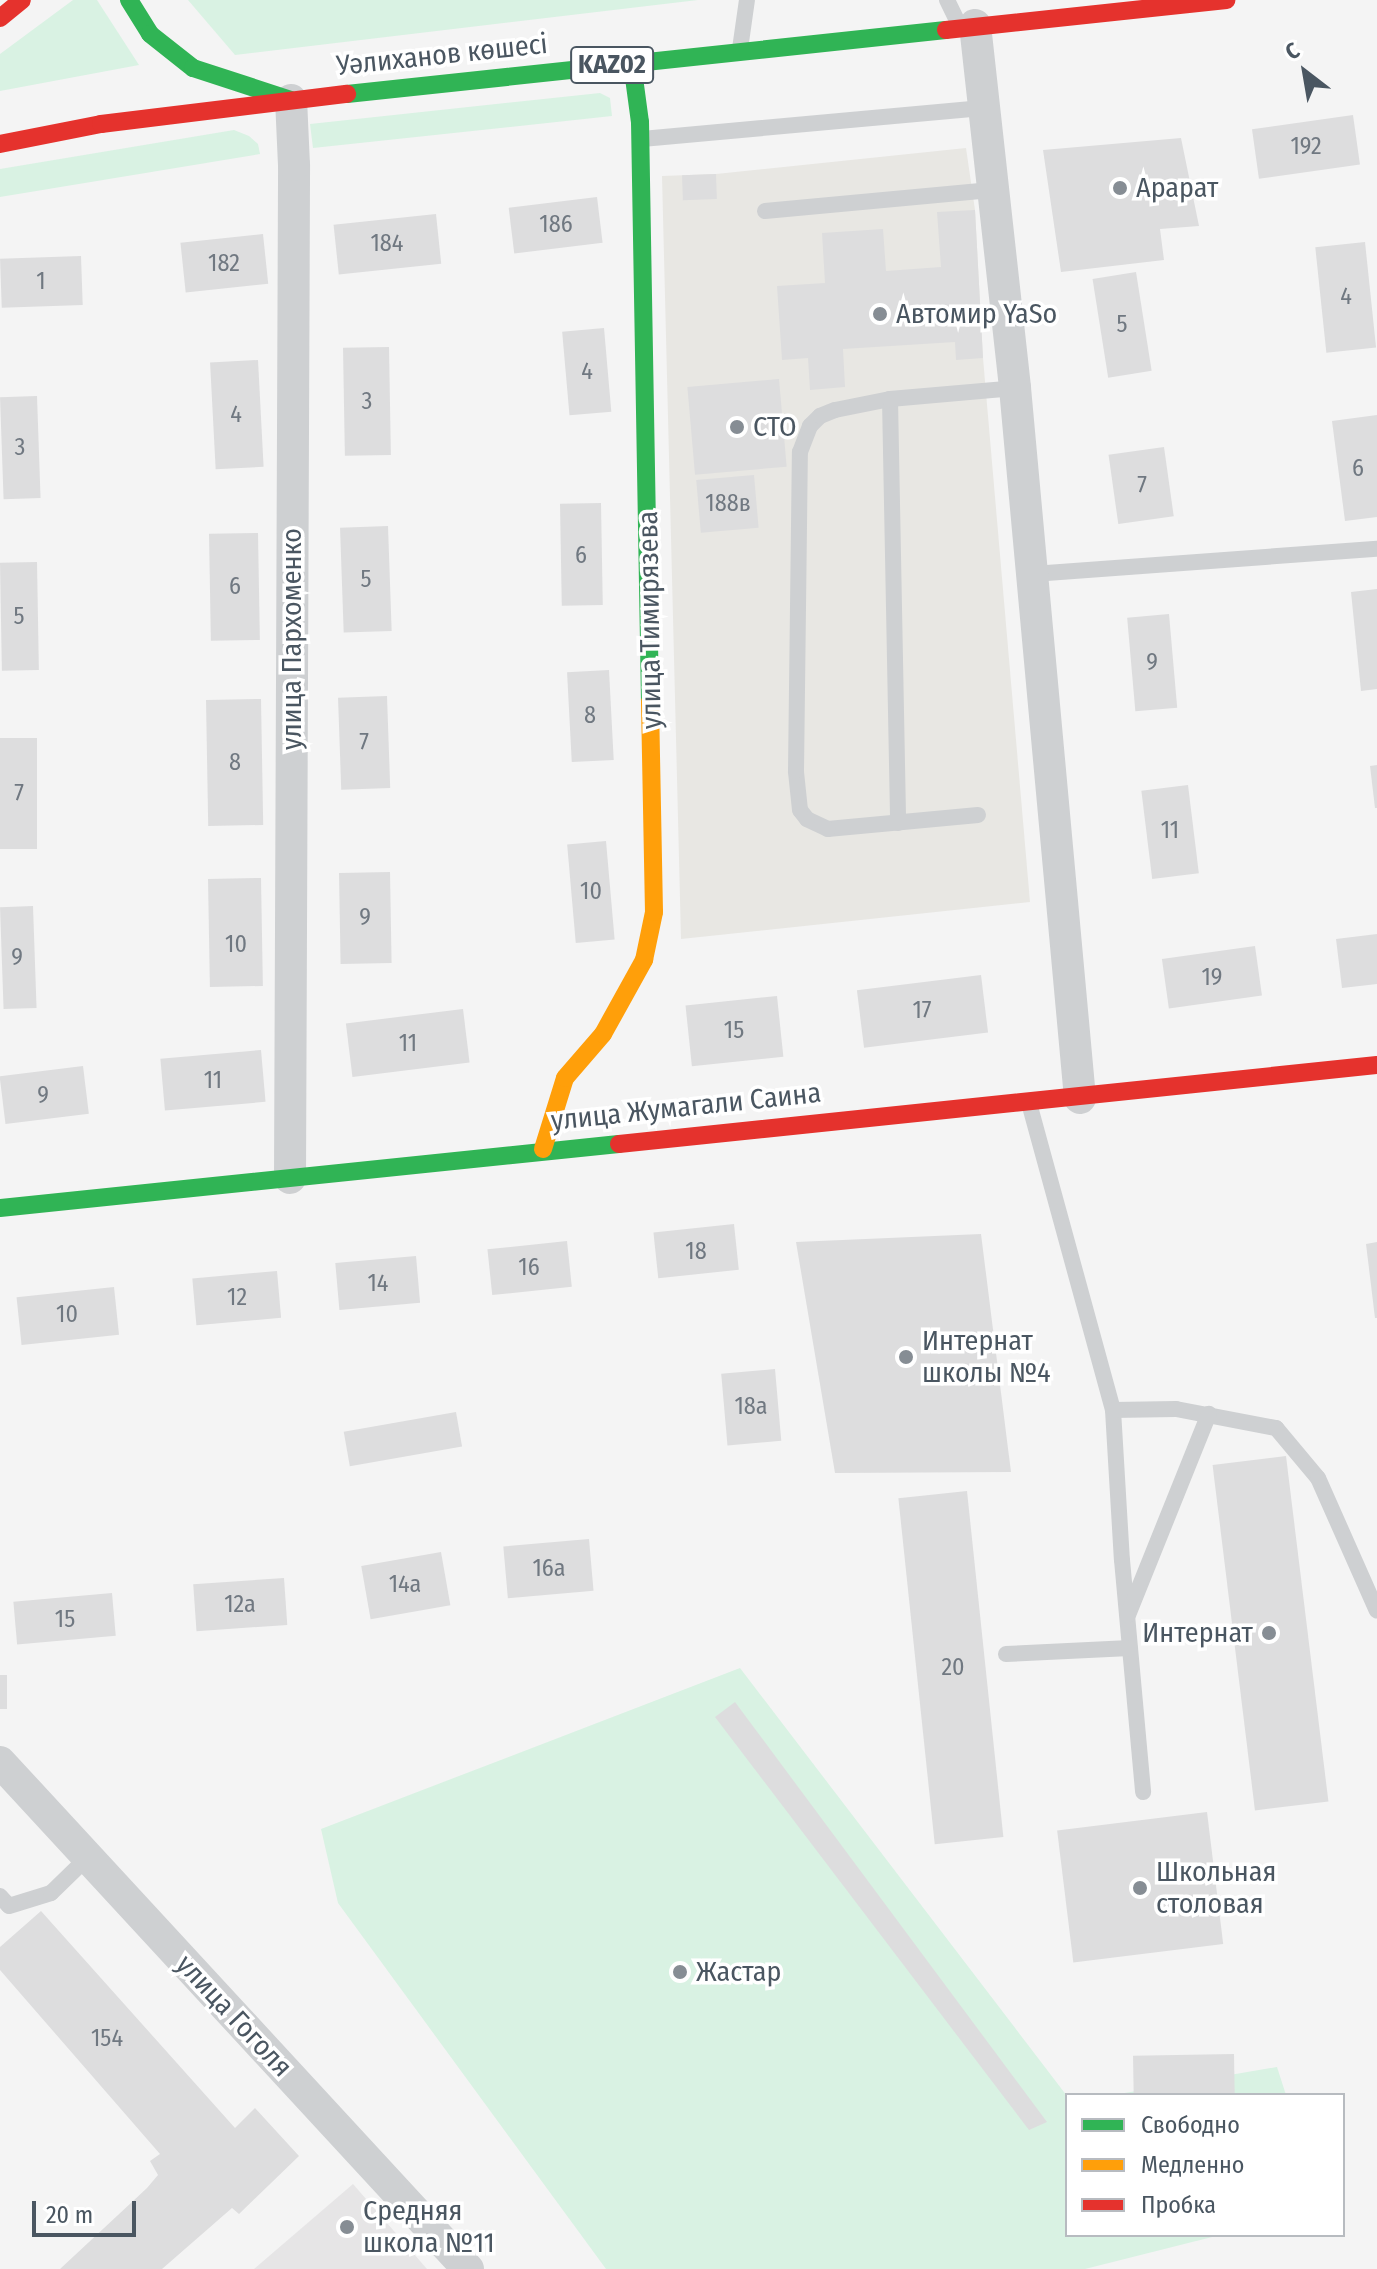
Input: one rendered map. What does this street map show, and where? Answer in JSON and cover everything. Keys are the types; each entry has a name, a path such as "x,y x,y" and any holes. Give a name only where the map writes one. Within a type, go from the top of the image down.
{"main road":[{"path":"0,18 22,0"},
{"path":"129,0 150,34 193,68 291,100"},
{"name":"Уәлиханов көшесі","path":"0,144 101,124 291,100 968,26 1096,7 1226,0"},
{"name":"улица Тимирязева","path":"543,1149 565,1078 603,1034 635,980 644,960 654,912 640,139 632,63"},
{"name":"улица Жумагали Саина","path":"0,1208 543,1149 1080,1098 1377,1065"}],"street":[{"path":"968,26 983,108 1015,388 1080,1098"},
{"name":"улица Пархоменко","path":"290,1178 294,181 291,100"},
{"name":"улица Гоголя","path":"0,1762 468,2269"}],"lane":[{"path":"740,50 747,0"},
{"path":"947,0 968,26"},
{"path":"640,139 983,108"},
{"path":"765,211 991,190"},
{"path":"978,815 828,829 817,825 800,810 796,771 800,452 810,426 820,416 890,399 1015,388"},
{"path":"890,399 898,823"},
{"path":"1033,574 1377,549"},
{"path":"1028,1101 1113,1410 1143,1792"},
{"path":"1113,1410 1176,1409 1276,1428 1318,1478 1377,1611"},
{"path":"1127,1616 1209,1414"},
{"path":"1006,1654 1130,1648"},
{"path":"0,1896 9,1906 51,1893 88,1857"}],"shaded area":[{"path":"966,148 975,210 983,358 1030,902 681,939 662,176 716,174"},
{"name":"Средняя школа №11","path":"353,2184 427,2269 254,2269"}],"green space":[{"path":"73,0 97,0 139,65 0,91 0,54"},
{"path":"188,0 698,0 235,55"},
{"path":"600,93 610,98 612,116 313,148 310,124"},
{"path":"234,130 258,144 260,154 0,197 0,169"},
{"name":"Жастар","path":"740,1668 1065,2093 1065,2237 1212,2237 1085,2269 606,2269 338,1903 321,1829"},
{"path":"1277,2067 1285,2093 1125,2093"}],"building":[{"path":"1353,115 1360,165 1259,179 1252,129"},
{"name":"Арарат","path":"1181,138 1199,226 1160,229 1164,260 1061,272 1043,150"},
{"path":"716,174 717,199 683,200 682,175"},
{"path":"597,197 603,243 514,254 509,208"},
{"name":"Автомир YaSo","path":"975,210 983,358 956,360 955,342 843,349 845,387 810,390 808,358 782,360 777,286 825,283 822,233 883,229 886,271 941,267 937,212"},
{"path":"436,214 441,264 339,274 334,225"},
{"path":"263,234 268,284 186,292 180,243"},
{"path":"1365,242 1376,347 1326,353 1315,247"},
{"path":"81,256 83,305 2,308 0,259"},
{"path":"1136,272 1152,371 1108,378 1093,279"},
{"path":"604,328 611,412 569,415 562,332"},
{"path":"389,347 391,455 345,456 343,348"},
{"path":"258,360 264,467 216,469 210,363"},
{"name":"СТО","path":"779,379 787,467 695,475 687,387"},
{"path":"37,396 41,498 4,499 0,397"},
{"path":"1377,415 1377,517 1345,521 1332,421"},
{"path":"1164,447 1174,516 1118,524 1109,455"},
{"path":"754,475 759,528 701,533 696,480"},
{"path":"601,503 603,605 562,606 560,504"},
{"path":"388,526 392,631 344,633 340,528"},
{"path":"258,533 260,640 211,641 209,534"},
{"path":"37,562 39,670 2,671 0,563"},
{"path":"1377,589 1377,689 1361,691 1351,592"},
{"path":"1169,614 1177,708 1135,711 1127,618"},
{"path":"609,670 614,760 572,762 567,672"},
{"path":"387,696 390,788 341,790 338,698"},
{"path":"261,699 263,825 208,826 206,700"},
{"path":"0,738 37,738 37,849 0,849"},
{"path":"1377,765 1377,808 1375,808 1370,766"},
{"path":"1188,785 1199,873 1152,879 1141,791"},
{"path":"606,841 615,940 576,943 567,844"},
{"path":"390,872 392,963 341,964 339,873"},
{"path":"261,878 263,986 210,987 208,879"},
{"path":"33,906 37,1008 4,1009 0,907"},
{"path":"1377,934 1377,984 1342,988 1336,939"},
{"path":"1255,946 1262,996 1169,1009 1162,959"},
{"path":"981,975 988,1033 864,1048 857,990"},
{"path":"777,996 783,1057 692,1066 686,1006"},
{"path":"463,1009 470,1063 352,1077 346,1023"},
{"path":"261,1050 266,1102 165,1111 160,1059"},
{"path":"83,1066 89,1114 5,1124 0,1076"},
{"path":"734,1224 739,1270 658,1278 653,1232"},
{"name":"Интернат школы №4","path":"981,1234 1011,1472 835,1473 796,1242"},
{"path":"567,1241 572,1287 492,1295 487,1249"},
{"path":"1377,1242 1377,1318 1375,1318 1366,1244"},
{"path":"416,1256 420,1303 339,1310 335,1263"},
{"path":"277,1271 281,1318 196,1325 192,1278"},
{"path":"114,1287 119,1335 22,1345 17,1297"},
{"path":"775,1369 781,1441 727,1445 721,1374"},
{"path":"456,1412 462,1446 350,1466 344,1432"},
{"name":"Интернат","path":"1286,1456 1328,1801 1255,1810 1213,1465"},
{"path":"967,1491 1003,1837 935,1844 898,1498"},
{"path":"589,1539 594,1591 508,1598 503,1546"},
{"path":"441,1552 450,1605 371,1619 361,1566"},
{"path":"284,1578 287,1625 197,1631 193,1584"},
{"path":"112,1593 116,1636 17,1644 13,1602"},
{"path":"0,1675 7,1675 7,1709 0,1709"},
{"path":"735,1702 1047,2122 1029,2130 715,1717"},
{"name":"Школьная столовая","path":"1207,1812 1223,1944 1073,1962 1057,1830"},
{"path":"41,1911 235,2128 255,2108 299,2156 239,2214 232,2208 162,2269 60,2269 147,2188 158,2175 150,2161 160,2154 0,1970 0,1947"},
{"path":"1234,2054 1235,2093 1134,2093 1133,2056"}],"traffic: fast":[{"path":"129,0 150,34 193,68 291,100"},
{"path":"347,94 946,30"},
{"path":"632,63 640,122 650,702"},
{"path":"0,1208 619,1144"}],"traffic: slow":[{"path":"543,1149 565,1078 603,1034 644,960 654,912 650,702"}],"traffic: jam":[{"path":"0,18 22,0"},
{"path":"946,30 1226,0"},
{"path":"0,144 101,124 347,94"},
{"path":"619,1144 1377,1065"}],"place":[{"name":"Арарат","path":"1120,188"},
{"name":"Автомир YaSo","path":"880,314"},
{"name":"СТО","path":"737,427"},
{"name":"Интернат школы №4","path":"906,1357"},
{"name":"Интернат","path":"1269,1633"},
{"name":"Школьная столовая","path":"1140,1888"},
{"name":"Жастар","path":"680,1972"},
{"name":"Средняя школа №11","path":"347,2227"}]}
